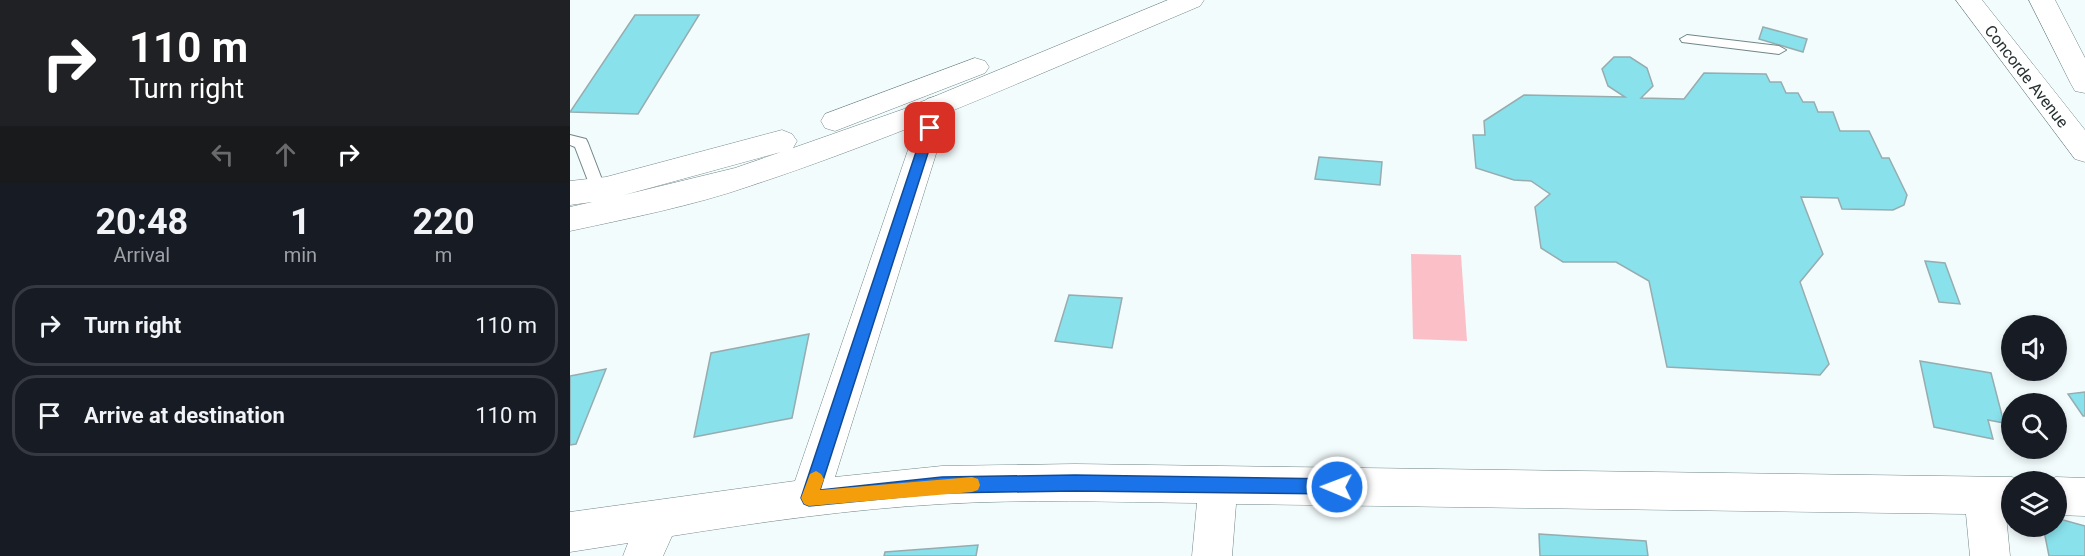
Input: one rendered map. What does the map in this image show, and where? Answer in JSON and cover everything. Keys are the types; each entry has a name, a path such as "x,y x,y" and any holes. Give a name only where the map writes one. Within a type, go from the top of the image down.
{"street":[{"path":"570,193 598,190 697,166 789,139 1144,0"},
{"path":"570,219 650,202 740,178 937,106 1191,0"},
{"name":"Concorde Avenue","path":"1968,0 2085,151"},
{"path":"2042,0 2085,84"},
{"path":"809,498 937,106"},
{"path":"570,532 809,498 942,485 1075,483 1998,496 1990,556"},
{"path":"1212,556 1218,485"},
{"path":"2067,496 2085,497"},
{"path":"642,556 659,518"}],"lane":[{"path":"1687,39 1779,50"},
{"path":"570,140 581,143 598,190"}],"shaded area":[{"path":"1411,254 1461,255 1467,341 1413,339"}],"building":[{"path":"635,15 699,15 638,114 570,112"},
{"path":"1763,27 1807,39 1803,52 1759,39"},
{"path":"1614,57 1630,57 1647,68 1653,86 1641,98 1684,99 1704,73 1766,74 1770,82 1781,82 1786,93 1798,93 1803,102 1814,102 1818,112 1833,112 1840,131 1869,131 1882,158 1889,158 1907,195 1904,205 1893,210 1842,209 1838,198 1801,197 1823,254 1800,282 1829,364 1820,375 1667,367 1649,281 1616,262 1563,262 1541,248 1535,207 1550,194 1531,181 1514,180 1476,168 1473,135 1485,135 1484,121 1524,95 1625,97 1608,86 1602,69"},
{"path":"1319,157 1382,162 1380,185 1315,179"},
{"path":"1925,261 1945,263 1960,304 1939,302"},
{"path":"1069,295 1122,298 1112,348 1055,341"},
{"path":"809,334 792,418 694,437 711,353"},
{"path":"1920,361 1991,373 2001,411 2001,422 1988,420 1993,439 1934,427"},
{"path":"606,369 576,444 570,445 570,376"},
{"path":"2085,392 2085,416 2083,416 2068,394"},
{"path":"2067,521 2085,526 2085,556 2049,556 2045,537 2067,537"},
{"path":"1539,534 1646,541 1648,556 1540,556"},
{"path":"978,545 976,556 884,556 885,552"}],"slow traffic":[{"path":"816,479 809,498 942,485 972,485"}],"route":[{"path":"930,128 809,498 942,485 1075,483 1337,487"}]}
